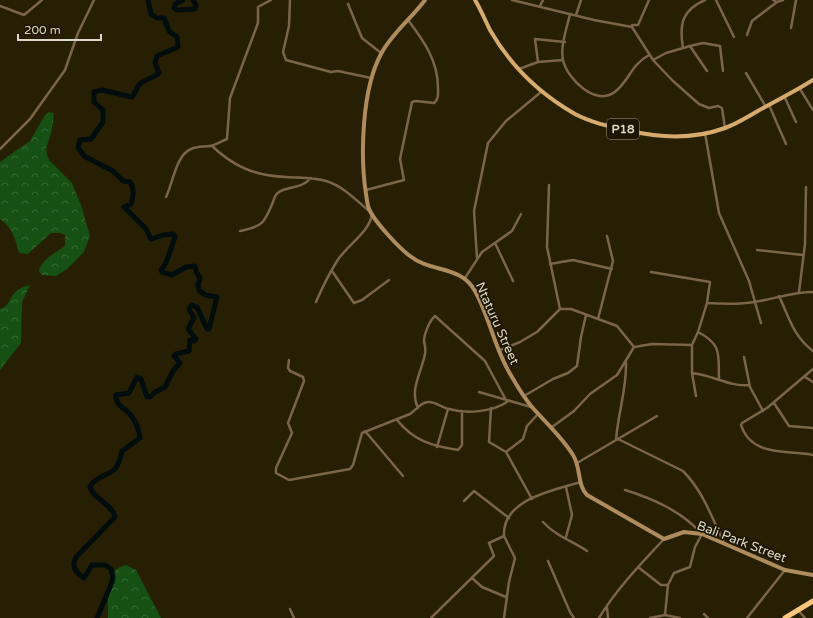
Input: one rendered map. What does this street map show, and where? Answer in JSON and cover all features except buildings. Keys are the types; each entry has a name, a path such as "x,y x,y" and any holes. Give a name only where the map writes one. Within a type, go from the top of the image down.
{"highway":[{"path":"785,618 813,601"}],"main road":[{"name":"P18","path":"475,0 491,30 519,69 542,92 576,114 605,125 645,134 672,137 705,133 725,128 785,98 813,80"}],"street":[{"path":"0,6 24,15 42,0"},
{"path":"0,149 30,119 65,70 78,33 94,0"},
{"path":"166,197 172,185 180,160 186,152 192,149 212,146 227,139 230,98 258,23 258,6 271,0"},
{"path":"290,0 289,26 283,52 286,60 331,72 338,71 371,78"},
{"name":"Ntaturu Street","path":"425,0 396,32 381,53 371,78 362,145 365,190 370,213 396,243 416,261 465,278 476,292 498,351 524,396 532,407 552,427 577,462 581,482 588,495 664,539"},
{"path":"512,0 632,27 632,25 638,25 649,0"},
{"path":"540,7 544,0"},
{"path":"576,15 581,0"},
{"path":"683,48 682,27 685,16 695,5 705,0"},
{"path":"716,0 734,37"},
{"path":"773,0 777,2"},
{"path":"747,35 752,21 777,2 783,0"},
{"path":"791,28 796,0"},
{"path":"348,4 362,38 381,53"},
{"path":"570,14 563,60 565,66 583,89 597,95 604,96 616,91 639,60 650,55"},
{"path":"365,190 404,180 400,159 412,102 434,102 438,98 437,70 424,41 407,20"},
{"path":"632,27 653,60 673,82 699,104 709,108 720,106 725,128"},
{"path":"538,62 535,48 536,38 565,42"},
{"path":"653,60 666,53 703,43 720,46 723,71"},
{"path":"690,46 707,71"},
{"path":"519,69 538,62 563,60"},
{"path":"746,73 768,106 786,144"},
{"path":"800,89 813,110"},
{"path":"477,258 474,211 488,144 506,121 542,92"},
{"path":"785,98 796,122"},
{"path":"705,133 719,213 744,271 761,323"},
{"path":"212,146 230,161 254,173 266,176 311,178 327,181 340,188 370,213 370,222 365,230 350,244 332,271 316,302"},
{"path":"240,231 254,228 264,222 273,200 280,192 303,185 311,178"},
{"path":"549,185 547,247 560,309"},
{"path":"800,292 804,255 806,187"},
{"path":"465,278 477,258 512,230 521,214"},
{"path":"598,319 612,269 613,255 608,236"},
{"path":"495,243 513,281"},
{"path":"757,250 804,255"},
{"path":"550,264 573,260 612,269"},
{"path":"332,271 354,303 362,300 389,280"},
{"path":"651,272 710,282 707,303 698,332 692,345 692,373 696,396"},
{"path":"707,303 732,304 755,302 800,292 813,292"},
{"path":"779,296 799,339 813,351"},
{"path":"498,351 537,332 560,309 571,309 586,316 617,326 634,347"},
{"path":"418,408 415,400 415,386 426,353 426,335 432,318 435,316 485,361 507,400"},
{"path":"524,396 553,379 568,373 577,366 581,337 586,316"},
{"path":"698,332 708,337 716,345 718,352 719,380"},
{"path":"634,347 652,344 692,345"},
{"path":"552,427 574,411 590,394 617,375 634,347"},
{"path":"744,357 749,385 763,411"},
{"path":"289,360 288,368 290,371 303,377 304,381 288,423 292,433 276,468 276,473 289,480 350,469 353,465 362,433 397,420 418,408 424,402 431,402 448,409 462,411 491,408 505,403 507,400"},
{"path":"617,440 618,414 626,378 626,361"},
{"path":"813,369 774,403 741,425 745,433 756,444 770,451 813,455"},
{"path":"692,373 705,374 734,386 749,385"},
{"path":"805,377 813,382"},
{"path":"479,392 532,407"},
{"path":"774,403 789,426 813,428"},
{"path":"491,408 489,442 506,452 532,499"},
{"path":"436,447 448,409"},
{"path":"397,420 412,436 436,447 458,450 462,447 462,411"},
{"path":"506,452 523,439 527,426 538,413"},
{"path":"577,462 657,416"},
{"path":"365,431 403,476"},
{"path":"617,440 683,472 697,487 724,543"},
{"path":"504,618 506,597 515,558 504,536 509,518 516,508 532,499 581,482"},
{"path":"566,487 572,515 566,537"},
{"path":"625,490 659,502 688,520 702,534 695,548 690,567 674,573 668,585 665,616"},
{"path":"464,501 474,491 509,518"},
{"path":"544,522 556,534 561,537 566,537 587,551"},
{"name":"Bali Park Street","path":"664,539 684,532 702,534 785,570 813,576"},
{"path":"431,618 494,556 489,543 504,536"},
{"path":"599,618 609,602 664,539"},
{"path":"548,562 574,618"},
{"path":"638,567 661,585 668,585"},
{"path":"747,618 785,570"},
{"path":"472,578 482,587 506,597"},
{"path":"608,618 606,611 609,602"},
{"path":"290,609 294,618"},
{"path":"798,610 803,617"},
{"path":"704,614 708,618"},
{"path":"650,618 665,616 680,618"}],"green space":[{"path":"49,112 54,113 52,130 46,148 47,156 49,160 72,183 81,205 90,236 84,252 67,269 56,276 42,275 39,271 46,260 65,246 65,235 61,233 51,233 28,254 19,253 15,239 8,226 0,219 0,162 30,141 45,115"},
{"path":"30,285 22,302 21,343 0,370 0,309 7,305 16,291"},
{"path":"126,565 136,570 161,618 108,618 111,578 117,569"}],"waterway":[{"path":"97,618 112,582 113,577 111,569 105,565 92,565 84,578 77,572 74,563 76,557 115,517 110,508 94,494 90,486 100,477 113,471 117,467 122,451 140,438 135,421 130,414 119,405 116,395 129,393 137,377 141,379 147,397 150,397 155,392 165,387 173,371 180,363 174,356 176,354 189,351 190,340 194,341 196,339 188,329 194,318 189,309 192,305 197,307 207,329 209,329 217,297 205,295 199,290 198,285 200,278 195,266 186,267 172,275 162,272 161,270 166,263 175,237 173,234 163,235 151,239 146,229 124,207 131,204 132,201 133,190 130,182 123,181 113,171 84,156 78,147 80,140 91,139 103,122 103,110 94,102 94,92 102,90 132,97 141,83 159,73 155,63 157,56 178,47 177,37 169,31 164,18 157,18 151,14 148,0"},
{"path":"183,0 175,4 174,8 177,10 195,9 196,5 193,0"}]}
